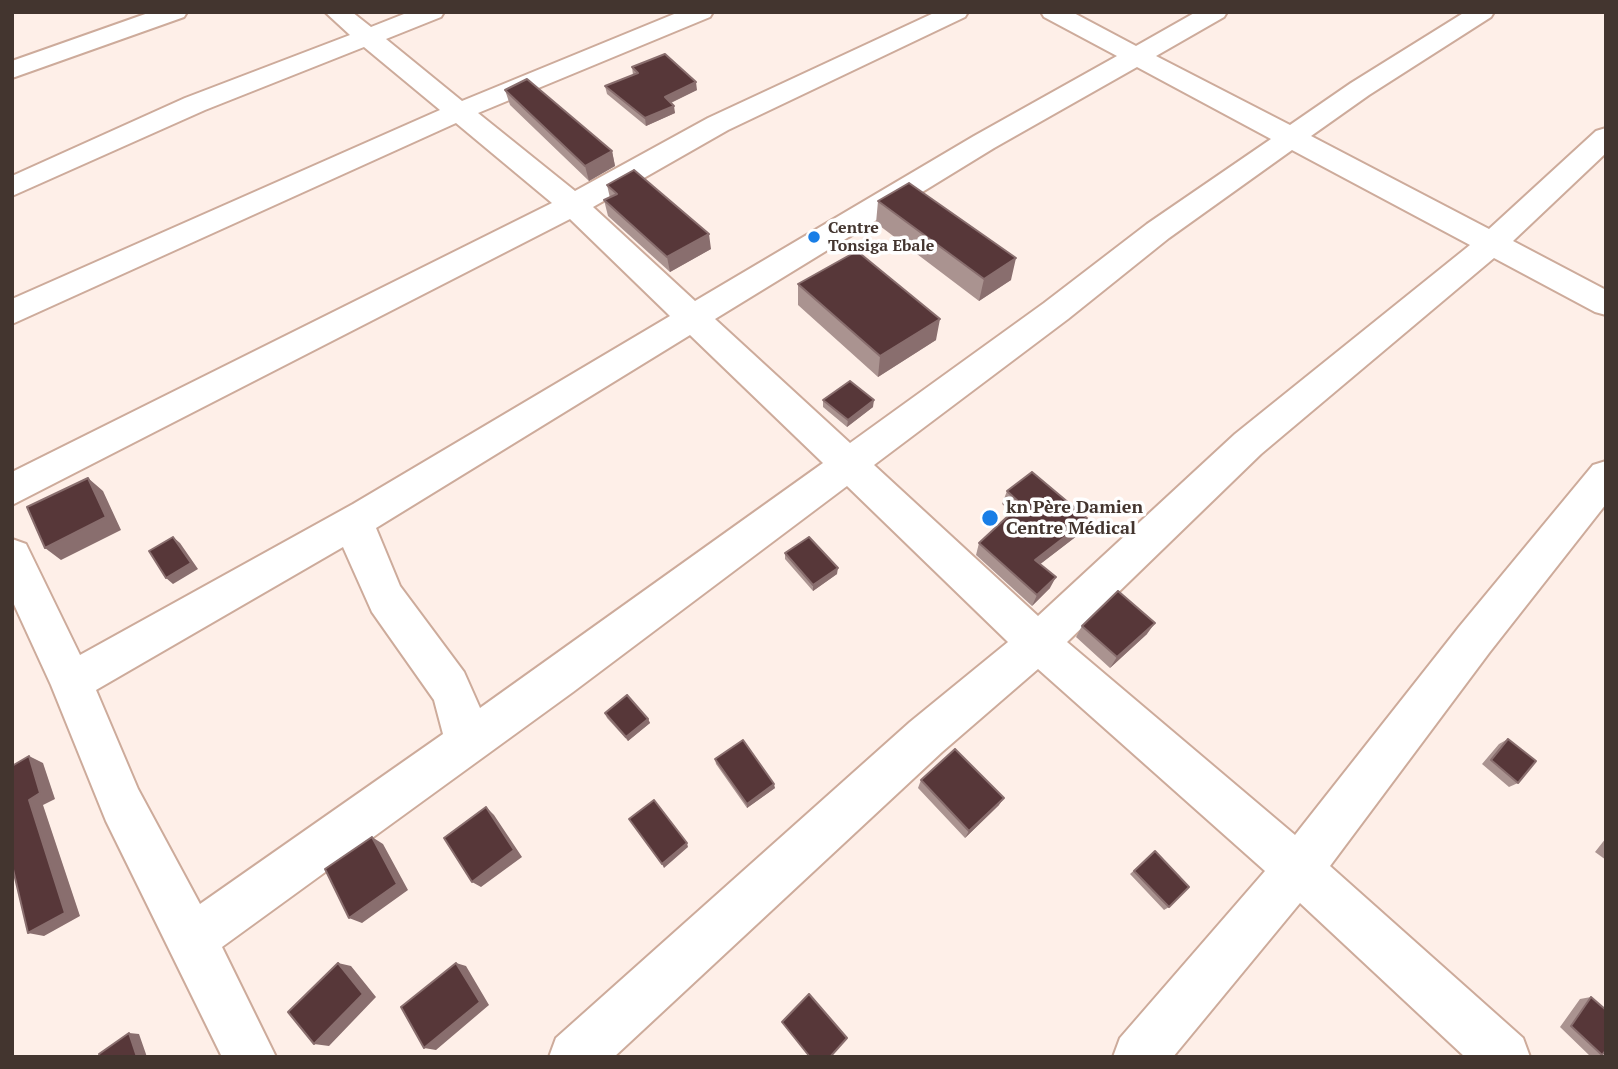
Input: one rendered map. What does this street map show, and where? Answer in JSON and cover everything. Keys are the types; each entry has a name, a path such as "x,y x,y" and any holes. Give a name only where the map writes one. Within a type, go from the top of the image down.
{"street":[{"path":"12,70 175,12"},
{"path":"337,12 573,205 1038,643 1298,869 1504,1057"},
{"path":"12,187 195,104 432,12"},
{"path":"12,312 458,113 701,12"},
{"path":"12,491 573,205 718,124 956,12"},
{"path":"1053,12 1606,304"},
{"path":"71,682 354,521 984,142 1215,12"},
{"path":"192,939 467,743 1056,311 1158,231 1360,89 1482,12"},
{"path":"575,1057 926,737 1038,643 1248,444 1491,244 1606,136"},
{"path":"1139,1057 1298,869 1474,640 1606,476"},
{"path":"354,521 373,574 386,600 449,686 457,702 467,743"},
{"path":"12,556 71,682 122,805 250,1057"}],"building":[{"path":"665,54 696,82 665,97 674,106 645,118 605,86 638,73 632,67"},
{"path":"527,79 612,151 585,166 505,90"},
{"path":"634,170 709,234 667,257 604,200 617,194 607,185"},
{"path":"909,183 1016,258 984,279 878,201"},
{"path":"857,251 940,319 880,356 798,284"},
{"path":"850,381 874,400 848,420 823,400"},
{"path":"1032,472 1088,519 1035,560 1056,577 1037,595 979,543 1021,504 1007,491"},
{"path":"88,478 106,517 45,548 27,507"},
{"path":"173,537 191,563 166,578 149,551"},
{"path":"809,537 838,568 813,585 785,553"},
{"path":"1118,591 1155,623 1117,657 1082,626"},
{"path":"627,695 648,719 626,737 605,713"},
{"path":"1508,739 1536,761 1518,783 1491,760"},
{"path":"743,740 774,784 747,804 715,759"},
{"path":"955,749 1004,798 969,831 921,780"},
{"path":"29,756 40,793 29,800 65,913 28,933 12,865 12,766"},
{"path":"654,800 687,843 662,864 629,819"},
{"path":"486,807 514,850 472,882 444,838"},
{"path":"372,837 397,884 349,918 325,869"},
{"path":"1155,851 1189,887 1169,907 1134,871"},
{"path":"338,963 363,994 314,1044 288,1012"},
{"path":"456,963 480,1002 424,1048 401,1007"},
{"path":"809,994 847,1038 830,1057 810,1057 782,1022"},
{"path":"1591,997 1606,1010 1606,1050 1602,1055 1571,1026"},
{"path":"129,1033 137,1057 100,1057 99,1054"}],"place":[{"name":"Centre Tonsiga Ebale","path":"814,237"},
{"name":"kn Père Damien Centre Médical","path":"990,518"}]}
